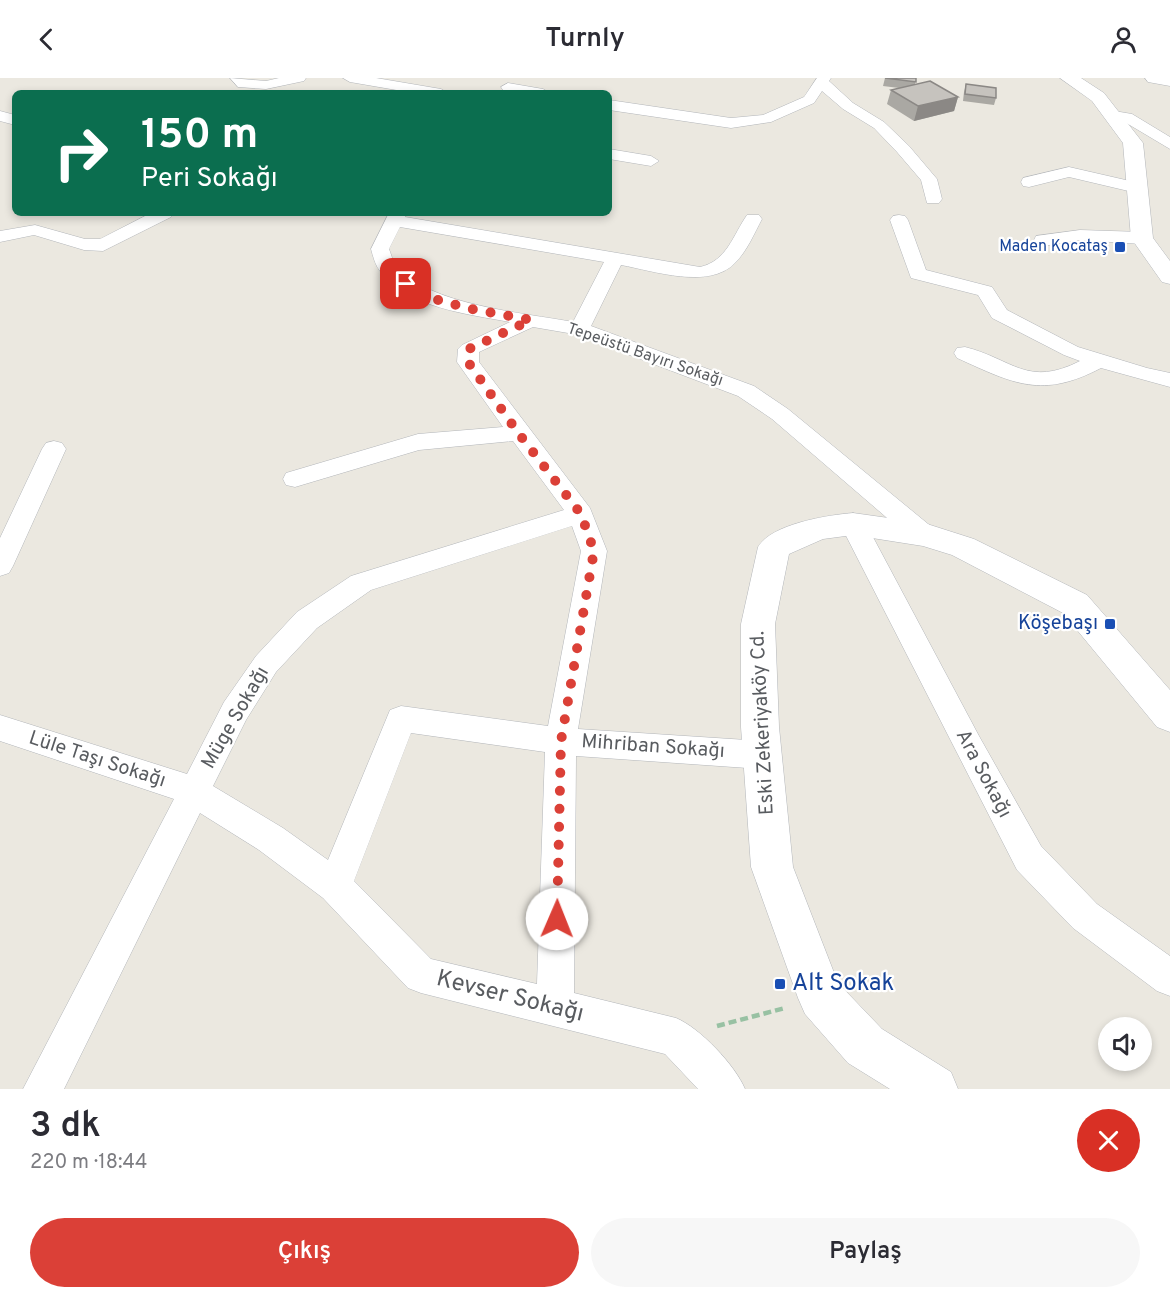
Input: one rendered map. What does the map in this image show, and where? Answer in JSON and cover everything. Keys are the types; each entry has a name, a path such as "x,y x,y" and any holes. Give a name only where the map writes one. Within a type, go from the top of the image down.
{"street":[{"path":"237,78 243,84 266,85 299,78"},
{"path":"350,78 423,90"},
{"path":"1069,78 1098,97 1133,143 1142,238 1170,277"},
{"path":"1154,78 1170,81"},
{"path":"612,105 730,123 766,119 809,100 823,80 848,106 879,125 903,149 929,179 933,199"},
{"path":"508,86 528,90"},
{"path":"1114,116 1127,117 1170,144"},
{"path":"612,154 651,161"},
{"path":"1029,182 1069,172 1137,188"},
{"path":"0,237 35,230 84,244 103,245 159,216"},
{"path":"396,217 700,273 717,271 728,262 753,219"},
{"name":"Tepeüstü Bayırı Sokağı","path":"396,217 380,249 387,268 406,284 431,298 471,309 579,329 670,361 746,392 780,414 924,535"},
{"path":"899,220 918,274 985,291 999,314 1071,351 1142,374 1170,380"},
{"path":"1043,240 1080,235 1142,238"},
{"path":"579,329 615,259"},
{"path":"531,320 469,349 468,362 519,434 581,514 594,551 561,741 555,1008"},
{"path":"965,353 997,367 1042,378 1059,379 1099,360"},
{"path":"295,479 418,442 519,434"},
{"path":"0,566 54,449"},
{"name":"Müge Sokağı","path":"43,1089 235,711 266,664 307,620 361,583 581,514"},
{"name":"Eski Zekeriyaköy Cd.","path":"934,1089 865,1046 821,998 772,867 762,755 758,624 774,547 818,528 853,524 924,535 963,547 1075,604 1170,716"},
{"name":"Ara Sokağı","path":"853,524 1029,858 1085,916 1170,978"},
{"name":"Mihriban Sokağı","path":"335,886 401,719 561,741 762,755"},
{"name":"Lüle Taşı Sokağı","path":"0,728 194,791"},
{"name":"Kevser Sokağı","path":"194,791 271,839 335,886 421,975 676,1037"},
{"path":"676,1037 725,1089"}],"path":[{"path":"676,1037 821,998"}],"building":[{"path":"885,78 916,78 916,82"},
{"path":"930,81 958,97 918,106 891,90"},
{"path":"966,84 996,88 996,98 965,94"}],"place":[{"name":"Maden Kocataş","path":"1120,247"},
{"name":"Köşebaşı","path":"1110,624"},
{"name":"Alt Sokak","path":"780,984"}],"route":[{"path":"406,284 431,298 471,309 531,320 469,349 468,362 519,434 581,514 594,551 561,741 557,919"}]}
